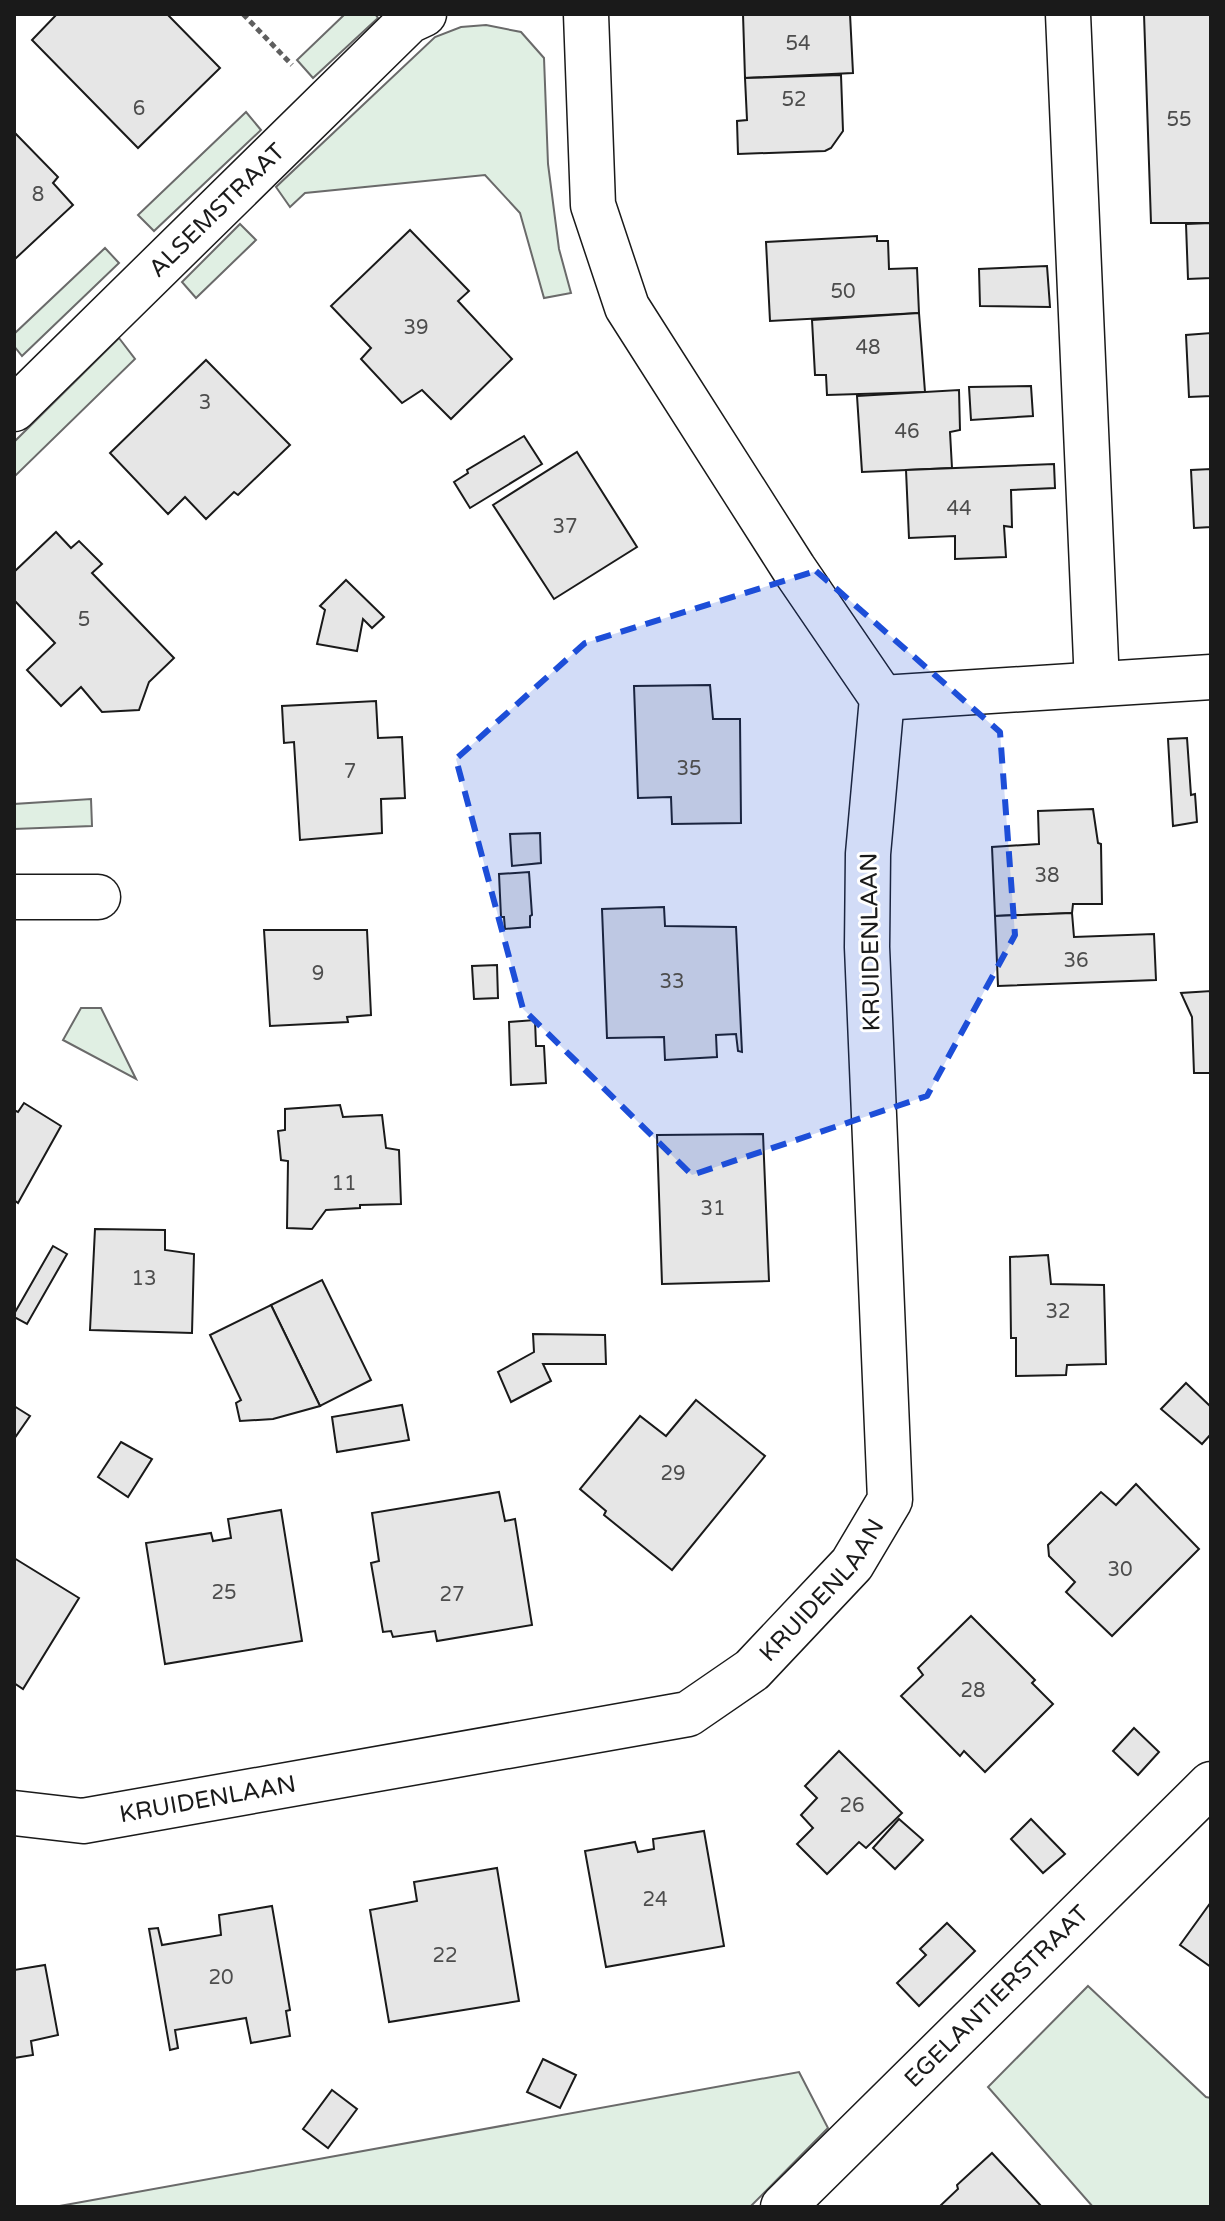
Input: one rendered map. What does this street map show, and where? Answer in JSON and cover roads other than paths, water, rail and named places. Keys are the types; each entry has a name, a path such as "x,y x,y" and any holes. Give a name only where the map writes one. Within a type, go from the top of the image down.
{"street":[{"name":"ALSEMSTRAAT","path":"14,409 409,21 424,14"},
{"path":"586,14 593,205 627,307 794,569 882,698 1211,677"},
{"path":"1068,14 1097,684"},
{"name":"KRUIDENLAAN","path":"14,1813 83,1821 688,1714 752,1670 852,1564 890,1500 867,947 868,854 882,698"},
{"path":"14,897 98,897"},
{"name":"EGELANTIERSTRAAT","path":"783,2207 1211,1784"}]}
